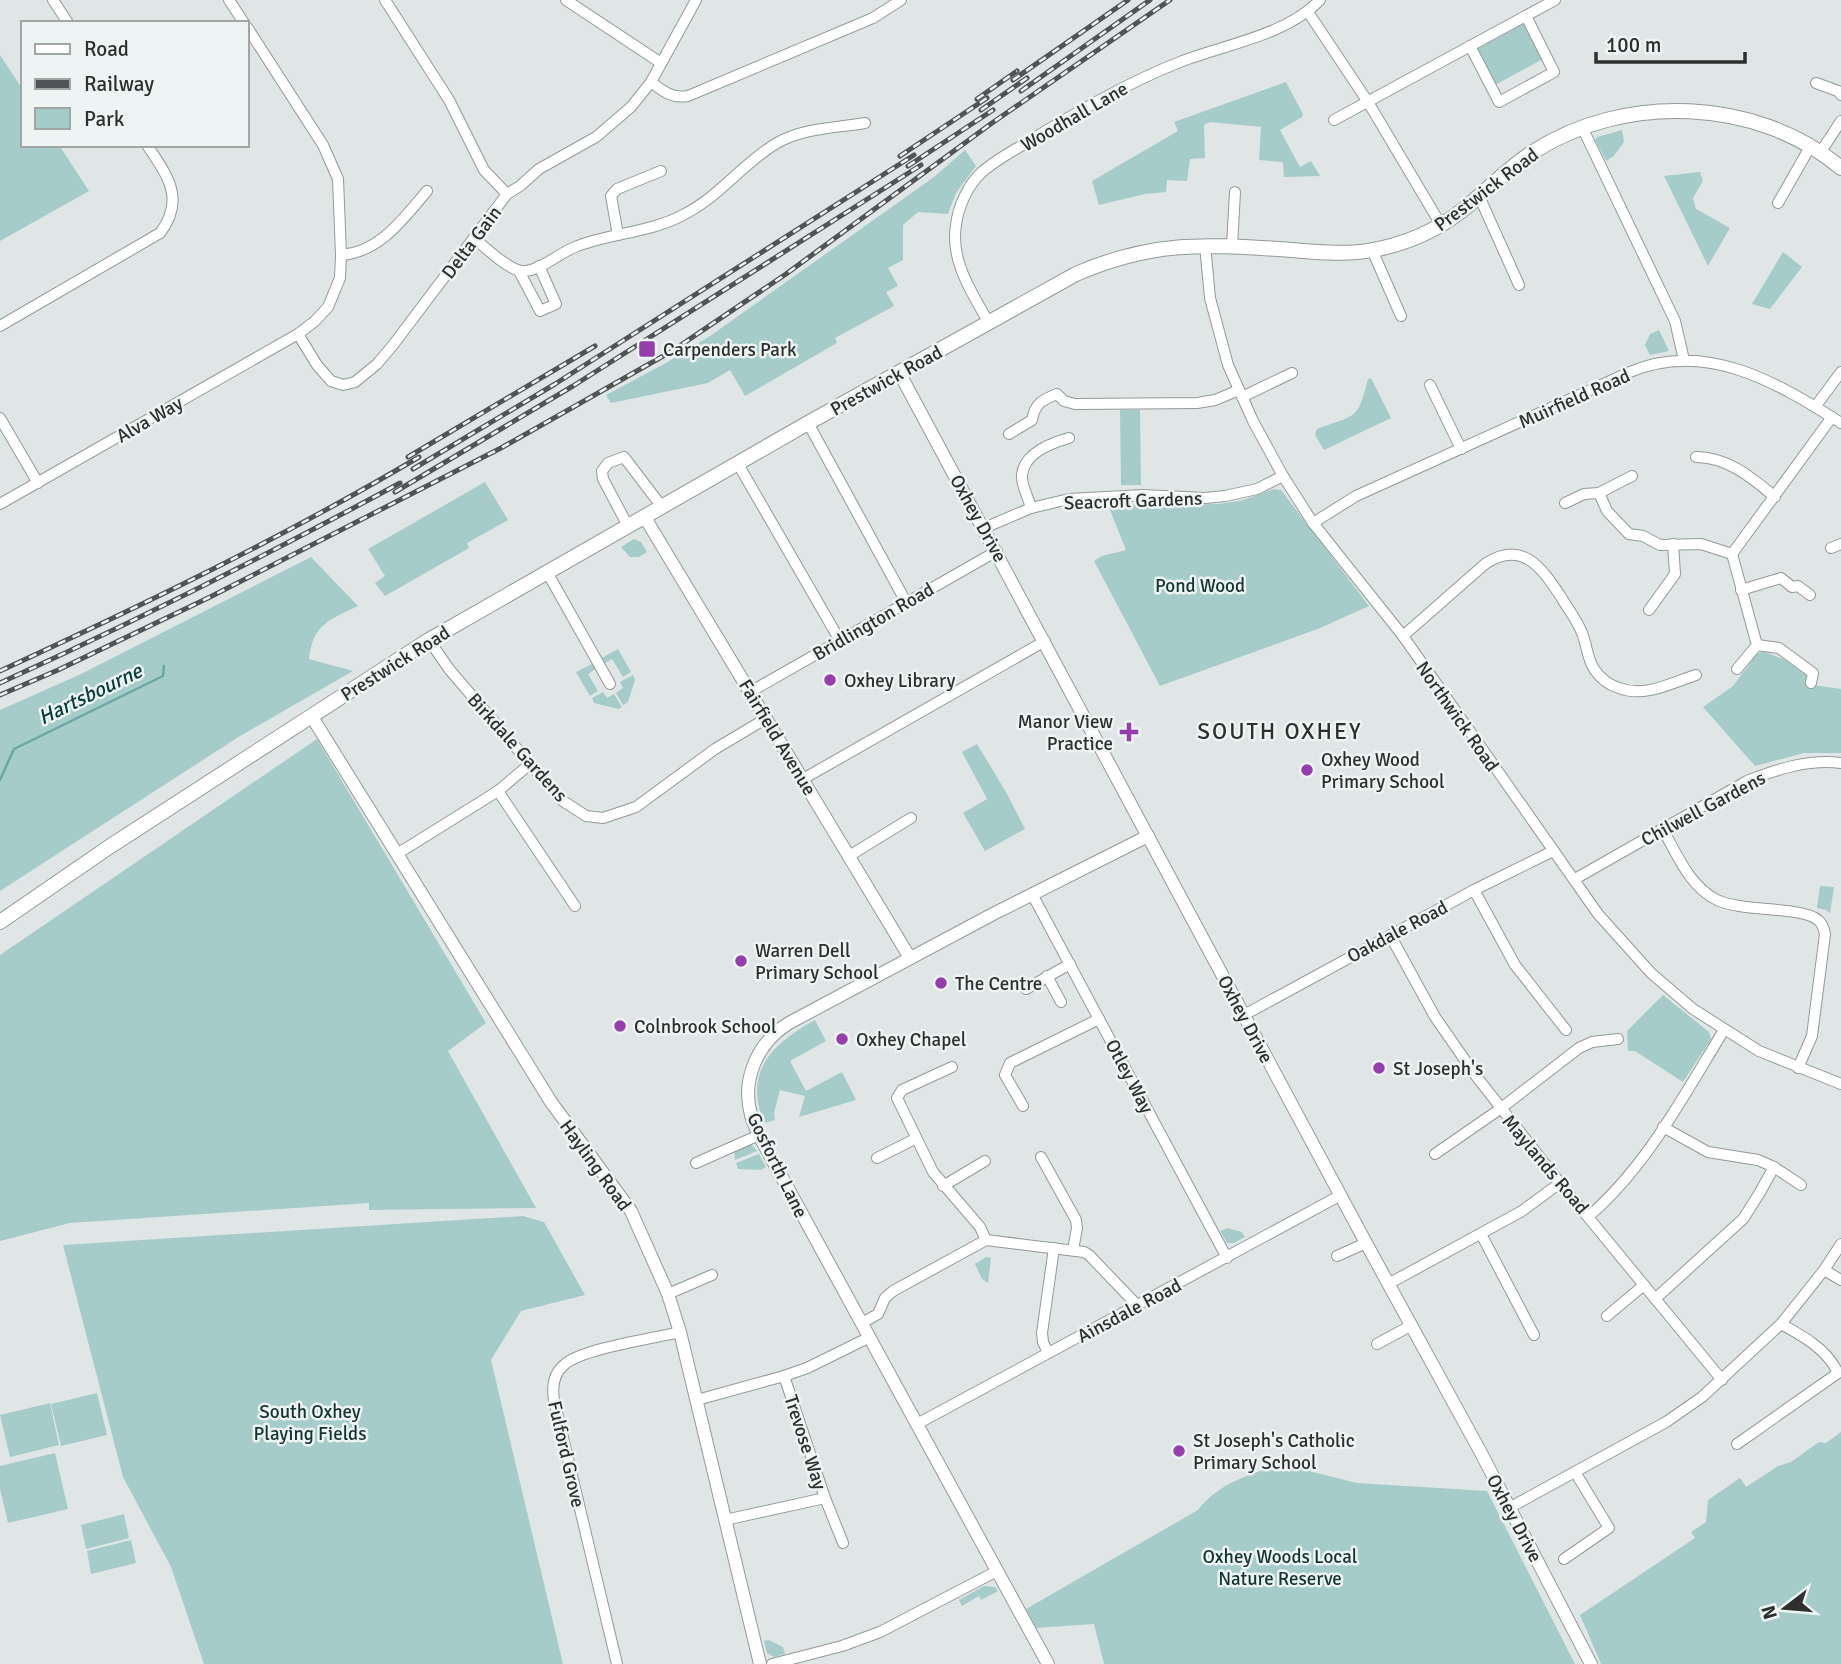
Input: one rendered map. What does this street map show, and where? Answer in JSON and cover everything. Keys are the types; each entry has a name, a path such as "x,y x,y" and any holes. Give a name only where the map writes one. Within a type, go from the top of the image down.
{"main road":[{"name":"Prestwick Road","path":"0,922 117,842 429,640 808,423 1076,274 1110,260 1143,250 1181,245 1330,253 1372,250 1402,243 1441,225 1532,152 1583,127 1639,113 1694,112 1742,119 1770,128 1815,150 1841,168"}],"street":[{"path":"53,0 67,21"},
{"path":"229,0 243,21"},
{"path":"384,0 449,100 484,170 506,194"},
{"path":"566,0 661,63"},
{"name":"Delta Gain","path":"298,334 331,382 343,385 355,383 377,364 506,194 539,169 583,146 614,123 650,82 696,0"},
{"path":"650,82 667,94 676,97 688,96 873,18 901,0"},
{"name":"Woodhall Lane","path":"989,323 961,272 955,253 955,225 960,208 980,173 1049,129 1127,86 1180,62 1270,31 1308,12 1320,0"},
{"path":"1334,120 1555,0"},
{"path":"1308,12 1368,102 1441,225"},
{"path":"1469,46 1499,102 1554,72 1526,16"},
{"name":"Alva Way","path":"0,504 298,334 328,307 338,283 341,255 338,186 333,164 248,29"},
{"path":"1816,83 1838,91 1841,95"},
{"path":"1778,203 1815,150 1841,121"},
{"path":"519,271 539,266 572,248 682,216 727,185 764,152 787,138 808,131 865,124"},
{"path":"1583,127 1675,321 1684,360"},
{"path":"0,326 160,233 171,215 173,192 167,176 149,147"},
{"path":"618,235 611,196 617,188 661,171"},
{"path":"341,255 357,253 382,239 427,191"},
{"path":"1232,246 1235,192"},
{"path":"1479,196 1519,285"},
{"path":"474,238 519,271 540,311 556,304 539,266"},
{"name":"Northwick Road","path":"1205,245 1206,278 1213,315 1228,365 1283,475 1313,523 1403,636 1598,914 1643,965 1693,1009 1759,1051 1841,1084"},
{"path":"1372,250 1401,316"},
{"name":"Muirfield Road","path":"1313,523 1356,496 1643,367 1684,360 1717,363 1790,393 1836,420"},
{"path":"1815,407 1841,372"},
{"path":"1009,434 1032,420 1039,402 1057,394 1065,401 1075,404 1197,402 1240,393 1292,373"},
{"name":"Oxhey Drive","path":"900,374 1366,1243 1390,1283 1591,1664"},
{"path":"1430,384 1461,449"},
{"path":"0,418 38,483"},
{"path":"1732,554 1836,420"},
{"path":"808,423 906,602"},
{"path":"1031,508 1022,478 1024,469 1039,450 1069,438"},
{"path":"628,526 603,479 602,471 608,463 624,457 662,507"},
{"path":"1696,457 1706,457 1745,472 1775,497"},
{"path":"738,464 839,639"},
{"name":"Seacroft Gardens","path":"984,528 1031,508 1084,498 1224,496 1257,489 1283,475"},
{"path":"1565,503 1584,494 1599,493 1632,476"},
{"path":"1599,493 1607,511 1629,534 1643,536 1660,545 1701,544 1732,554"},
{"name":"Fairfield Avenue","path":"644,516 910,958"},
{"path":"1649,610 1675,574 1673,544"},
{"name":"Bridlington Road","path":"750,692 997,551"},
{"path":"1732,554 1757,645"},
{"path":"1403,636 1485,564 1501,556 1516,555 1531,560 1546,574 1578,625 1592,666 1605,681 1620,689 1643,692 1696,675"},
{"path":"547,572 610,684"},
{"path":"1741,590 1780,578 1810,595"},
{"name":"Birkdale Gardens","path":"429,640 449,669 563,801 586,816 603,818 636,807 715,749 767,718"},
{"path":"803,779 1045,641"},
{"path":"1737,669 1757,645"},
{"path":"1757,645 1779,648 1813,673 1811,683"},
{"name":"Hayling Road","path":"312,717 551,1102 631,1211 668,1294 680,1332 760,1664"},
{"name":"Chilwell Gardens","path":"1574,879 1747,781 1769,772 1810,763 1841,763"},
{"path":"397,854 498,791 530,764"},
{"path":"498,791 575,906"},
{"path":"849,856 911,818"},
{"path":"1662,828 1692,879 1699,888 1717,900 1743,907 1805,914 1819,920 1822,925 1825,934 1812,1036 1798,1068"},
{"name":"Gosforth Lane","path":"1048,1664 759,1135 751,1116 748,1093 754,1063 767,1041 789,1023 1032,894 1148,836"},
{"name":"Oakdale Road","path":"1244,1015 1474,890 1553,851"},
{"path":"1474,890 1514,965 1566,1030"},
{"name":"Otley Way","path":"1032,894 1227,1258"},
{"name":"Maylands Road","path":"1390,935 1435,1017 1500,1109 1722,1380"},
{"path":"1026,989 1070,964"},
{"path":"1047,976 1061,1002"},
{"path":"1023,1106 1005,1075 1010,1063 1099,1019"},
{"path":"1590,1216 1622,1186 1724,1030"},
{"path":"1435,1154 1500,1109 1579,1048 1592,1042 1618,1039"},
{"path":"952,1067 899,1093 899,1104 933,1172 980,1227 986,1240"},
{"path":"1663,1126 1709,1152 1758,1160 1801,1185"},
{"path":"696,1163 759,1135"},
{"path":"877,1158 915,1139"},
{"path":"1041,1157 1076,1220 1073,1250"},
{"path":"943,1186 985,1161"},
{"path":"1655,1298 1743,1219 1774,1167"},
{"path":"1390,1283 1522,1211 1560,1183"},
{"name":"Ainsdale Road","path":"916,1424 1342,1195"},
{"path":"1481,1234 1534,1335"},
{"path":"862,1323 878,1314 885,1298 894,1291 986,1240 1073,1250 1089,1255 1138,1305"},
{"path":"1337,1256 1366,1243"},
{"path":"1509,1508 1666,1422 1722,1380 1781,1324 1841,1244"},
{"path":"1048,1353 1042,1342 1042,1333 1054,1248"},
{"path":"1824,1270 1841,1280"},
{"path":"668,1294 712,1275"},
{"path":"1607,1316 1644,1285"},
{"path":"1738,1444 1840,1373 1811,1342 1781,1324"},
{"path":"1377,1344 1412,1325"},
{"name":"Fulford Grove","path":"617,1664 554,1400 553,1386 560,1368 576,1357 680,1332"},
{"path":"784,1376 807,1368 870,1337"},
{"name":"Trevose Way","path":"697,1400 784,1376 825,1498 725,1520"},
{"path":"1564,1559 1609,1528 1575,1472"},
{"path":"825,1498 844,1543"},
{"path":"772,1664 842,1646 880,1632 997,1572"}],"green space":[{"path":"1526,22 1545,58 1495,85 1477,49"},
{"path":"0,55 21,87 21,147 60,147 89,191 0,241"},
{"path":"1286,82 1303,114 1280,130 1300,167 1311,161 1320,176 1284,177 1283,162 1259,160 1261,127 1210,122 1204,125 1205,158 1190,159 1187,181 1167,180 1166,192 1099,205 1092,181 1178,131 1174,122"},
{"path":"1622,130 1624,142 1614,156 1606,161 1595,140 1597,137"},
{"path":"965,150 976,166 956,193 948,214 918,212 903,225 903,260 888,268 898,286 886,292 894,306 835,338 837,343 745,396 730,370 708,383 611,403 606,395 710,336 934,177"},
{"path":"1700,172 1703,181 1693,198 1696,209 1730,228 1708,266 1664,176"},
{"path":"1783,252 1802,267 1770,309 1752,304"},
{"path":"1659,330 1669,351 1650,355 1645,345 1650,334"},
{"path":"1371,378 1391,418 1324,450 1315,435 1317,429 1353,414 1361,402 1368,379"},
{"path":"1120,410 1140,410 1141,485 1121,485"},
{"path":"485,482 508,520 467,543 469,548 385,596 375,583 385,576 368,549"},
{"name":"Pond Wood","path":"1274,489 1281,490 1369,606 1320,628 1160,686 1094,561 1102,556 1126,550 1108,505 1219,504 1243,500"},
{"path":"634,539 641,542 647,552 639,557 630,557 621,547"},
{"path":"311,557 358,606 324,625 314,638 309,659 353,671 240,736 0,891 0,710 79,675"},
{"path":"618,649 631,672 623,677 612,659 603,664 600,659"},
{"path":"1763,651 1785,660 1807,676 1806,684 1841,689 1841,753 1804,753 1755,766 1703,707 1733,686 1756,655"},
{"path":"594,663 597,668 588,674 598,691 590,696 576,672"},
{"path":"633,675 635,680 628,702 623,705 616,693 623,688 620,682"},
{"path":"603,692 607,698 614,694 622,707 618,709 594,703 592,698"},
{"path":"317,739 486,1023 448,1051 536,1208 369,1210 369,1203 70,1223 0,1241 0,955"},
{"path":"977,744 1025,829 985,851 963,813 987,799 962,752"},
{"path":"1820,886 1834,887 1830,913 1817,908"},
{"path":"1663,995 1709,1032 1711,1039 1683,1082 1635,1051 1628,1051 1627,1031"},
{"path":"815,1020 826,1041 790,1061 806,1091 842,1072 856,1100 799,1117 805,1096 780,1090 774,1113 775,1120 764,1123 758,1105 757,1088 766,1061 786,1038"},
{"path":"751,1144 757,1151 735,1160 734,1150"},
{"path":"759,1154 766,1167 761,1170 738,1169 736,1163"},
{"name":"South Oxhey Playing Fields","path":"523,1216 544,1222 585,1295 521,1311 491,1360 563,1664 204,1664 171,1567 123,1477 63,1245"},
{"path":"1227,1228 1242,1232 1245,1237 1234,1243 1227,1243 1220,1231"},
{"path":"986,1257 991,1258 988,1283 982,1279 975,1264"},
{"path":"97,1393 107,1435 61,1446 51,1404"},
{"path":"50,1403 59,1445 10,1457 0,1415"},
{"path":"1841,1432 1841,1664 1601,1664 1580,1615 1695,1538 1691,1532 1706,1522 1708,1500 1740,1478 1746,1487 1778,1466 1791,1462 1819,1442 1826,1443"},
{"path":"55,1453 68,1509 8,1523 0,1489 0,1466"},
{"name":"Oxhey Woods Local Nature Reserve","path":"1268,1468 1301,1469 1357,1483 1487,1491 1575,1664 1104,1664 1094,1624 1036,1628 1026,1609 1198,1510 1213,1494 1230,1484"},
{"path":"124,1514 129,1538 86,1549 81,1525"},
{"path":"131,1540 136,1563 91,1574 87,1551"},
{"path":"984,1586 995,1587 998,1591 981,1600 979,1596 962,1606 959,1600"},
{"path":"769,1640 783,1647 785,1654 774,1657 767,1653 764,1641"}],"waterway":[{"name":"Hartsbourne","path":"0,780 14,749 163,676 164,666"}],"railway":[{"path":"1013,80 1128,0"},
{"path":"1021,91 1150,0"},
{"path":"0,695 210,597 501,448 672,351 786,274 992,123 1170,0"},
{"path":"977,99 1017,71"},
{"path":"981,110 1027,78"},
{"path":"900,156 987,98"},
{"path":"908,166 993,110"},
{"path":"413,469 555,384 914,155"},
{"path":"395,492 573,386 921,165"},
{"path":"408,457 595,346"},
{"path":"0,671 212,569 317,515 419,457"},
{"path":"0,683 202,586 400,483"}],"place":[{"name":"Carpenders Park","path":"647,349"},
{"name":"Oxhey Library","path":"830,680"},
{"name":"Manor View Practice","path":"1129,732"},
{"name":"Oxhey Wood Primary School","path":"1307,770"},
{"name":"Warren Dell Primary School","path":"741,961"},
{"name":"The Centre","path":"941,983"},
{"name":"Colnbrook School","path":"620,1026"},
{"name":"Oxhey Chapel","path":"842,1039"},
{"name":"St Joseph's","path":"1379,1068"},
{"name":"St Joseph's Catholic Primary School","path":"1179,1451"}],"district":[{"name":"SOUTH OXHEY","path":"1280,731"}]}
